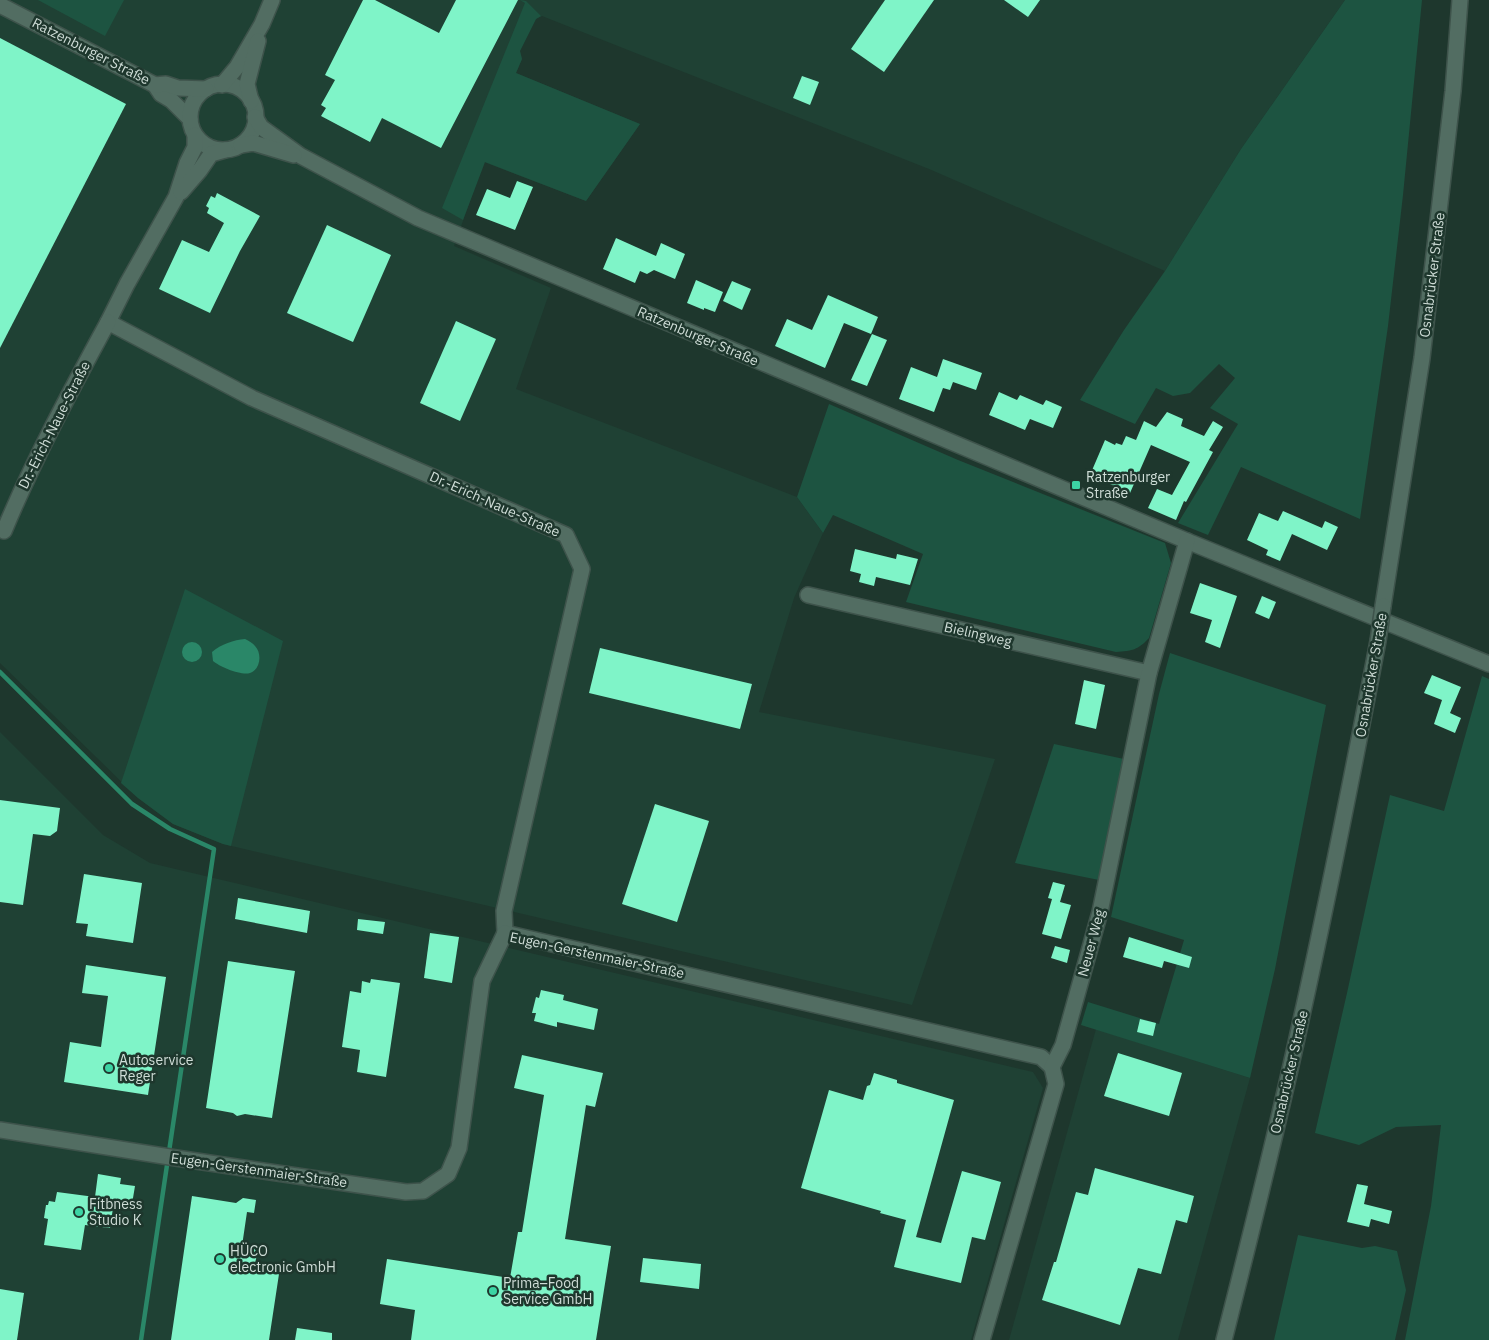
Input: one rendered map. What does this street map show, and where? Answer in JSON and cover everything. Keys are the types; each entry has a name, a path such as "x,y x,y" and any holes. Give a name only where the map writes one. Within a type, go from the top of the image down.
{"street":[{"path":"222,85 237,68 262,24 272,0"},
{"name":"Osnabrücker Straße","path":"1224,1340 1301,1021 1345,814 1378,641 1422,358 1453,91 1460,0"},
{"name":"Ratzenburger Straße","path":"0,5 155,85"},
{"path":"262,24 247,84 255,117 261,127 301,156"},
{"path":"190,119 172,100 161,94 155,85 166,84 178,88 206,89 222,85 239,89 251,101"},
{"path":"206,89 194,102 191,110 191,127 195,135 208,147 216,150 225,150"},
{"path":"240,145 251,133 255,117"},
{"path":"176,197 195,147 195,135"},
{"path":"176,197 200,170 211,154 253,143 301,156"},
{"name":"Ratzenburger Straße","path":"301,156 418,218 1187,541 1489,664"},
{"name":"Dr.-Erich-Naue-Straße","path":"4,531 16,502 76,379 176,197"},
{"name":"Dr.-Erich-Naue-Straße","path":"108,322 252,398 566,535 582,569 504,911 505,933"},
{"name":"Neuer Weg","path":"982,1340 1056,1084 1052,1068 1063,1045 1100,912 1149,673 1187,541"},
{"name":"Bielingweg","path":"808,595 1149,673"},
{"name":"Eugen-Gerstenmaier-Straße","path":"0,1130 406,1192 423,1191 448,1174 459,1148 482,981 505,933 1041,1056 1052,1068"}],"shaded area":[{"path":"0,0 1345,0 1241,149 1165,271 929,169 542,16 536,19 520,51 522,59 516,73 640,124 586,201 484,162 454,246 551,288 516,389 797,497 823,533 794,598 759,712 995,759 912,1005 223,844 173,824 138,798 0,663"},
{"path":"38,0 124,0 105,36"},
{"path":"520,0 526,1 541,16 536,19 520,51 522,59 516,73 640,124 586,201 485,162 463,220 442,208 525,3"},
{"path":"1345,0 1422,0 1388,326 1360,519 1241,467 1208,535 1178,523 1238,424 1210,408 1235,378 1219,364 1190,393 1173,396 1156,388 1135,424 1080,400 1124,330 1165,271 1241,149"},
{"path":"829,404 958,460 1165,543 1171,563 1149,638 1134,649 1116,652 906,602 923,554 833,515 823,533 797,497"},
{"path":"185,589 283,641 231,846 173,824 121,783"},
{"path":"245,639 253,644 259,653 258,665 254,671 246,674 237,672 213,661 212,652 216,649 236,640"},
{"path":"192,642 199,645 202,652 199,659 192,662 185,659 182,652 185,645"},
{"path":"1170,653 1326,705 1275,969 1250,1078 1081,1025 1088,1002 1159,1024 1184,940 1111,917 1159,694"},
{"path":"1482,676 1489,679 1489,1340 1405,1340 1431,1206 1441,1125 1396,1127 1359,1145 1315,1133 1390,795 1444,811"},
{"path":"0,732 103,835 150,863 1033,1072 1043,1088 971,1340 0,1340"},
{"path":"1054,744 1124,759 1099,880 1015,863"},
{"path":"1096,1029 1250,1078 1178,1340 1009,1340"},
{"path":"1298,1235 1362,1248 1375,1246 1397,1251 1406,1290 1395,1340 1274,1340"}],"building":[{"path":"363,0 375,0 439,33 456,0 518,0 441,148 382,118 370,142 321,116 326,108 321,105 335,80 325,75"},
{"path":"885,0 934,0 884,72 851,49"},
{"path":"1004,0 1040,0 1028,17"},
{"path":"0,38 126,104 0,348"},
{"path":"802,76 819,82 810,105 793,98"},
{"path":"517,181 533,187 515,230 476,215 487,189 510,198"},
{"path":"217,193 260,216 240,251 210,313 159,289 182,240 209,252 224,223 207,213 209,208 206,206 211,196 215,198"},
{"path":"327,225 391,255 353,342 287,313"},
{"path":"616,238 656,256 661,243 685,254 675,279 654,270 647,274 640,271 635,283 603,269"},
{"path":"696,280 723,292 715,312 687,303"},
{"path":"732,281 751,289 742,310 723,301"},
{"path":"828,295 878,317 871,334 844,323 825,368 775,346 787,319 812,330"},
{"path":"456,321 496,339 460,421 420,403"},
{"path":"872,334 887,340 867,386 851,380"},
{"path":"943,359 982,373 976,390 953,382 950,390 943,388 934,412 899,399 911,367 937,377"},
{"path":"999,392 1017,400 1020,395 1043,405 1046,400 1062,407 1053,428 1030,419 1025,430 989,415"},
{"path":"1167,412 1183,419 1181,426 1204,436 1213,421 1223,427 1209,450 1213,452 1186,502 1184,501 1176,520 1148,508 1157,489 1172,495 1190,462 1151,445 1130,493 1090,475 1105,440 1115,445 1116,443 1122,445 1126,436 1136,440 1144,421 1156,427"},
{"path":"1283,511 1322,528 1325,521 1338,527 1327,550 1292,534 1280,561 1266,555 1268,550 1247,540 1259,513 1278,521"},
{"path":"855,549 896,559 897,554 918,559 910,585 876,577 874,586 859,582 861,574 850,571"},
{"path":"1200,583 1237,596 1220,648 1205,642 1212,620 1190,613"},
{"path":"1262,596 1276,602 1269,619 1255,613"},
{"path":"600,648 752,684 740,729 589,693"},
{"path":"1432,675 1461,687 1450,713 1461,718 1455,733 1434,724 1442,700 1424,693"},
{"path":"1084,680 1105,685 1096,729 1075,724"},
{"path":"0,800 60,808 57,831 50,836 33,834 23,905 0,902"},
{"path":"655,804 709,821 677,922 622,904"},
{"path":"84,874 142,883 133,943 86,936 88,924 76,923"},
{"path":"1053,882 1065,885 1060,902 1071,905 1061,939 1042,934 1052,899 1048,898"},
{"path":"238,898 310,911 307,933 235,919"},
{"path":"358,919 385,922 383,934 357,930"},
{"path":"430,933 459,937 452,983 424,978"},
{"path":"1129,937 1192,957 1189,968 1164,961 1162,968 1123,957"},
{"path":"1055,946 1070,950 1067,963 1051,958"},
{"path":"228,961 295,971 272,1118 245,1114 237,1116 233,1113 206,1108"},
{"path":"86,965 166,977 148,1095 64,1082 70,1042 101,1047 108,996 82,993"},
{"path":"371,979 400,983 386,1077 357,1072 360,1050 342,1047 350,991 361,993 362,981 370,983"},
{"path":"541,990 564,995 563,1000 598,1009 594,1030 557,1022 557,1027 534,1021 536,1013 532,1013 536,997 539,998"},
{"path":"1140,1019 1156,1023 1153,1036 1137,1032"},
{"path":"1118,1053 1182,1073 1169,1116 1104,1096"},
{"name":"Prima–Food Service GmbH","path":"522,1055 603,1073 595,1107 586,1105 565,1239 611,1246 596,1340 411,1340 415,1310 380,1304 387,1259 510,1278 518,1232 522,1232 544,1095 514,1088"},
{"path":"874,1073 897,1080 897,1083 954,1100 916,1237 941,1243 962,1171 1001,1182 985,1240 972,1237 961,1283 894,1267 906,1220 801,1188 829,1090 863,1100 867,1086 870,1085"},
{"path":"1095,1168 1194,1196 1187,1223 1176,1220 1161,1274 1138,1268 1120,1325 1042,1300 1054,1262 1056,1262 1076,1192 1088,1195"},
{"name":"Fitbness Studio K","path":"98,1174 121,1178 120,1184 135,1186 132,1204 114,1201 110,1228 85,1225 81,1250 44,1245 48,1219 44,1218 46,1205 48,1205 49,1201 55,1202 57,1192 95,1197"},
{"path":"1357,1184 1368,1186 1364,1204 1392,1211 1389,1224 1371,1219 1369,1227 1347,1222"},
{"name":"HÜCO electronic GmbH","path":"192,1196 236,1203 243,1198 256,1200 254,1213 247,1212 242,1246 258,1248 254,1270 279,1274 269,1340 171,1340"},
{"path":"643,1258 701,1264 699,1289 640,1282"},
{"path":"0,1289 24,1293 17,1340 0,1340"},
{"path":"297,1328 332,1333 332,1340 295,1340"}],"waterway":[{"path":"0,672 132,804 170,829 214,849 141,1340"}],"place":[{"name":"Ratzenburger Straße","path":"1076,485"},
{"name":"Autoservice Reger","path":"109,1068"},
{"name":"Fitbness Studio K","path":"79,1212"},
{"name":"HÜCO electronic GmbH","path":"220,1259"},
{"name":"Prima–Food Service GmbH","path":"493,1291"}]}
